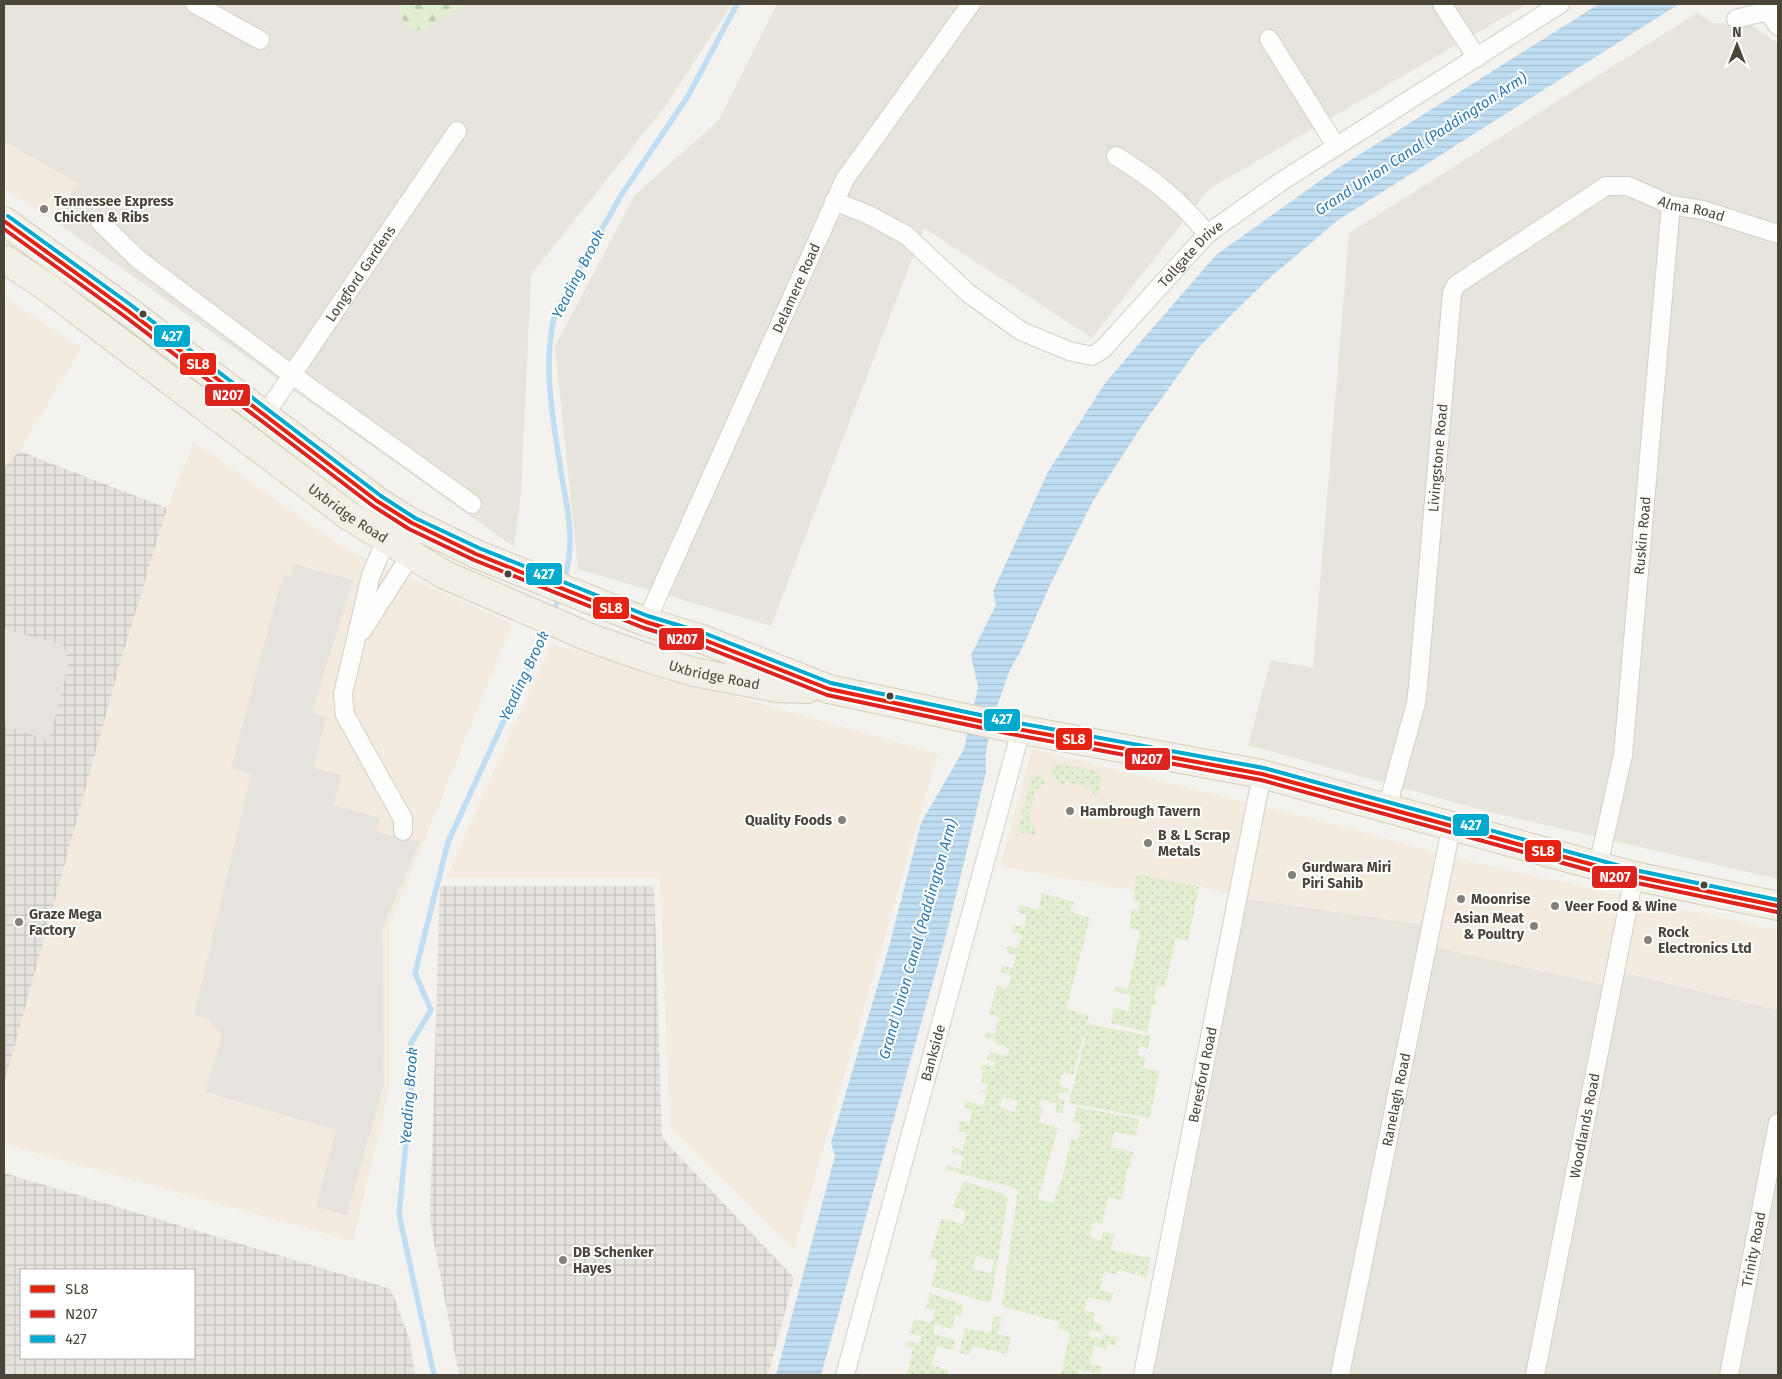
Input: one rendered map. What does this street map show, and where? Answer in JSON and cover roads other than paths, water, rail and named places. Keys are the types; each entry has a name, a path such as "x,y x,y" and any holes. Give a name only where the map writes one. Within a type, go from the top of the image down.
{"main road":[{"name":"Uxbridge Road","path":"4,221 126,310 377,501 412,523 476,554 527,575 646,622 702,639 829,689"},
{"name":"Uxbridge Road","path":"4,259 44,286 349,516 410,556 443,574 581,634 694,672 777,688 829,689"},
{"path":"581,634 588,627 588,599"},
{"path":"694,672 702,661 704,646 702,639"},
{"path":"829,689 1016,729 1262,774 1452,824 1634,876 1778,906"}],"street":[{"path":"195,4 260,40"},
{"name":"Delamere Road","path":"646,622 834,201 858,158 971,4"},
{"path":"1442,4 1477,58"},
{"name":"Tollgate Drive","path":"834,201 869,215 906,235 968,293 1021,331 1068,351 1087,356 1103,349 1207,234 1336,146 1560,4"},
{"path":"1736,19 1768,8 1778,26"},
{"path":"1269,40 1336,146"},
{"name":"Longford Gardens","path":"264,416 457,131"},
{"path":"1116,156 1138,169 1180,202 1207,234"},
{"name":"Alma Road","path":"1606,186 1628,186 1671,205 1703,210 1778,234"},
{"name":"Livingstone Road","path":"1387,808 1416,703 1452,292 1459,281 1606,186"},
{"name":"Ruskin Road","path":"1598,866 1623,755 1671,205"},
{"path":"100,222 138,259 292,374 472,504"},
{"path":"403,831 403,818 345,715 343,694 371,575 386,540 412,523"},
{"path":"354,644 410,556 412,523"},
{"name":"Bankside","path":"845,1375 1016,729"},
{"name":"Beresford Road","path":"1144,1375 1262,774"},
{"name":"Ranelagh Road","path":"1340,1375 1452,824"},
{"name":"Woodlands Road","path":"1535,1375 1634,876"},
{"name":"Trinity Road","path":"1729,1375 1778,1124"}],"water":[{"name":"Grand Union Canal (Paddington Arm)","path":"1599,4 1679,4 1338,220 1266,281 1199,347 1145,421 1093,501 1050,585 1009,673 999,701 986,753 986,772 947,932 821,1375 776,1375 835,1156 831,1143 887,954 921,823 964,749 978,687 971,655 996,605 993,591 1048,472 1105,383 1216,255 1335,170"}],"waterway":[{"name":"Yeading Brook","path":"564,581 570,552 570,526 552,412 549,373 549,353 555,313 620,197 688,96 737,4"},
{"name":"Yeading Brook","path":"553,614 560,594"},
{"name":"Yeading Brook","path":"434,1375 399,1214 411,1092 411,1043 431,1010 415,973 448,842 547,627"}],"place":[{"name":"Tennessee Express Chicken & Ribs","path":"44,209"},
{"name":"Hambrough Tavern","path":"1070,811"},
{"name":"Quality Foods","path":"842,820"},
{"name":"B & L Scrap Metals","path":"1148,843"},
{"name":"Gurdwara Miri Piri Sahib","path":"1292,875"},
{"name":"Moonrise","path":"1461,899"},
{"name":"Veer Food & Wine","path":"1555,906"},
{"name":"Graze Mega Factory","path":"19,922"},
{"name":"Asian Meat & Poultry","path":"1534,926"},
{"name":"Rock Electronics Ltd","path":"1648,940"},
{"name":"DB Schenker Hayes","path":"563,1260"}]}
